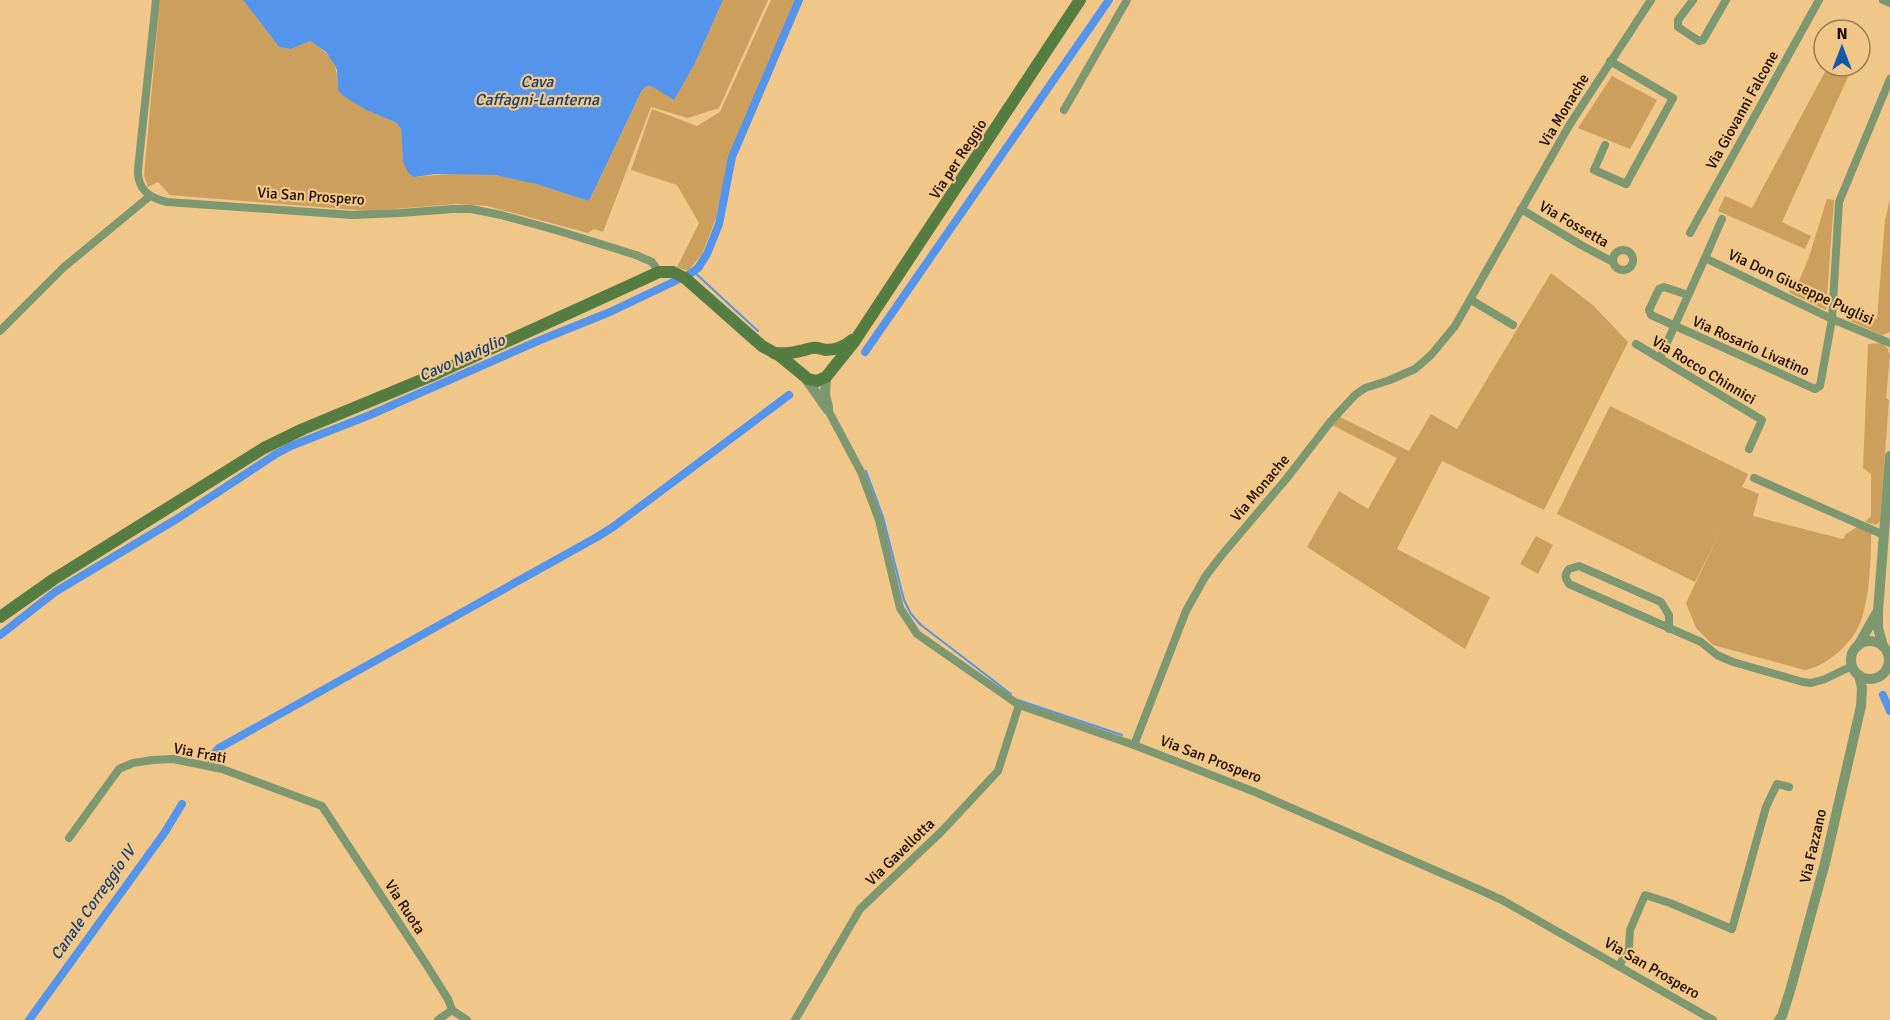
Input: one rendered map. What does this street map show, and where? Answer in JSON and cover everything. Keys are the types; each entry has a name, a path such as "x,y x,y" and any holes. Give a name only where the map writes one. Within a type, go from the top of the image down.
{"main road":[{"name":"Via per Reggio","path":"829,374 859,334 1080,0"},
{"path":"0,617 54,579 264,448 303,429 431,376 659,272 673,272 689,282 762,346 808,379 817,381 829,374 832,366 830,357 824,350"},
{"name":"Via per Reggio","path":"773,352 791,354 815,348 824,350 839,348 859,334"},
{"path":"802,374 798,364 806,351"}],"street":[{"path":"0,331 64,267 150,196 139,184 138,170 156,0"},
{"path":"1064,110 1127,0"},
{"name":"Via Monache","path":"1134,745 1186,611 1205,577 1354,395 1365,388 1405,374 1424,362 1455,327 1570,124 1651,0"},
{"path":"1693,0 1678,20 1678,27 1699,41 1703,40 1726,0"},
{"name":"Via Giovanni Falcone","path":"1689,233 1819,0"},
{"path":"1883,0 1890,3"},
{"path":"1605,145 1594,170 1626,184 1673,98 1610,61"},
{"path":"1832,319 1839,202 1890,79"},
{"name":"Via San Prospero","path":"150,196 167,202 352,215 453,208 471,209 559,231 636,255 652,262 659,272"},
{"name":"Via Fossetta","path":"1521,209 1613,262"},
{"path":"1705,258 1722,219"},
{"name":"Via Don Giuseppe Puglisi","path":"1660,358 1705,258 1832,319 1890,343"},
{"path":"1674,326 1651,315 1650,310 1654,299 1659,289 1664,287 1688,295"},
{"path":"1471,300 1513,326"},
{"name":"Via Rosario Livatino","path":"1674,326 1815,389 1820,386 1832,319"},
{"name":"Via Rocco Chinnici","path":"1636,344 1762,420 1749,450"},
{"name":"Via San Prospero","path":"802,374 828,410 861,472 879,520 900,608 917,634 1019,705 1134,745 1276,800 1486,893 1713,1020"},
{"name":"Via San Prospero","path":"828,410 825,394 829,374"},
{"name":"Via Fazzano","path":"1861,706 1870,687 1889,666 1888,655 1879,630 1878,611 1890,456"},
{"path":"1754,478 1884,535"},
{"path":"1669,629 1669,615 1661,602 1579,566 1569,569 1565,574 1565,579 1569,584 1669,629 1701,642 1717,655 1733,662 1811,683 1856,670 1871,679 1878,677"},
{"name":"Via Fazzano","path":"1779,1020 1791,991 1825,863 1861,706 1862,688 1852,655 1871,627 1878,611"},
{"path":"1858,646 1873,642 1886,649"},
{"name":"Via Gavellotta","path":"795,1020 860,909 942,831 998,771 1019,705"},
{"name":"Via Frati","path":"69,838 118,769 134,763 153,760 173,759 222,769 322,806"},
{"path":"1618,966 1629,948 1630,930 1645,895 1732,929 1766,807 1778,784 1789,787"},
{"name":"Via Ruota","path":"322,806 448,999 452,1010"},
{"name":"Via Fazzano","path":"1787,1020 1791,991"},
{"path":"438,1020 452,1010 467,1020"}],"shaded area":[{"path":"160,0 243,0 279,47 291,49 310,41 329,56 335,66 338,90 366,110 397,123 401,129 403,162 415,177 455,174 494,175 530,182 589,201 642,90 647,86 653,87 695,63 723,0 768,0 719,108 688,118 651,107 603,232 594,229 588,233 487,206 456,204 369,211 170,195 158,182 148,187 144,175"},
{"path":"771,0 797,0 729,156 716,218 702,254 688,271 677,267 699,223 677,185 631,170 652,109 697,126 720,112"},
{"path":"1612,76 1657,100 1630,149 1578,128"},
{"path":"1822,78 1848,78 1782,222 1811,236 1805,249 1718,211 1725,196 1752,208"},
{"path":"1827,199 1834,200 1826,310 1790,293 1789,287 1792,278 1799,281"},
{"path":"1890,199 1890,332 1882,335 1843,318 1877,319 1885,220"},
{"path":"1551,273 1594,306 1628,342 1544,510 1442,461 1397,549 1490,597 1465,649 1307,547 1339,491 1368,509 1397,458 1332,425 1338,416 1409,451 1431,414 1457,429"},
{"path":"1882,343 1888,349 1890,356 1886,398 1889,400 1880,521 1876,525 1865,522 1871,516 1871,474 1863,468 1868,344"},
{"path":"1610,406 1748,474 1742,487 1759,494 1753,516 1843,539 1846,534 1857,527 1871,533 1870,576 1865,608 1858,627 1840,651 1814,668 1805,670 1713,645 1696,628 1686,603 1721,530 1695,582 1557,514"},
{"path":"1536,536 1553,545 1538,574 1520,564"}],"water":[{"name":"Cava Caffagni-Lanterna","path":"243,0 723,0 695,63 674,100 653,87 647,86 642,90 589,201 536,184 495,175 435,174 415,177 409,174 403,162 401,129 397,123 366,110 342,95 338,90 337,70 334,64 326,52 310,41 291,49 279,47"}],"waterway":[{"name":"Cavo Naviglio","path":"0,635 55,592 180,517 291,446 370,415 610,312 698,268 707,254 719,224 732,157 799,0"},
{"path":"865,352 1109,0"},
{"path":"693,271 758,331"},
{"path":"210,758 219,748 613,527 789,395"},
{"path":"866,471 883,517 904,600 911,614 921,625 1011,694"},
{"path":"1883,695 1890,711"},
{"path":"1018,700 1122,735"},
{"name":"Canale Correggio IV","path":"29,1020 165,832 182,804"}]}
